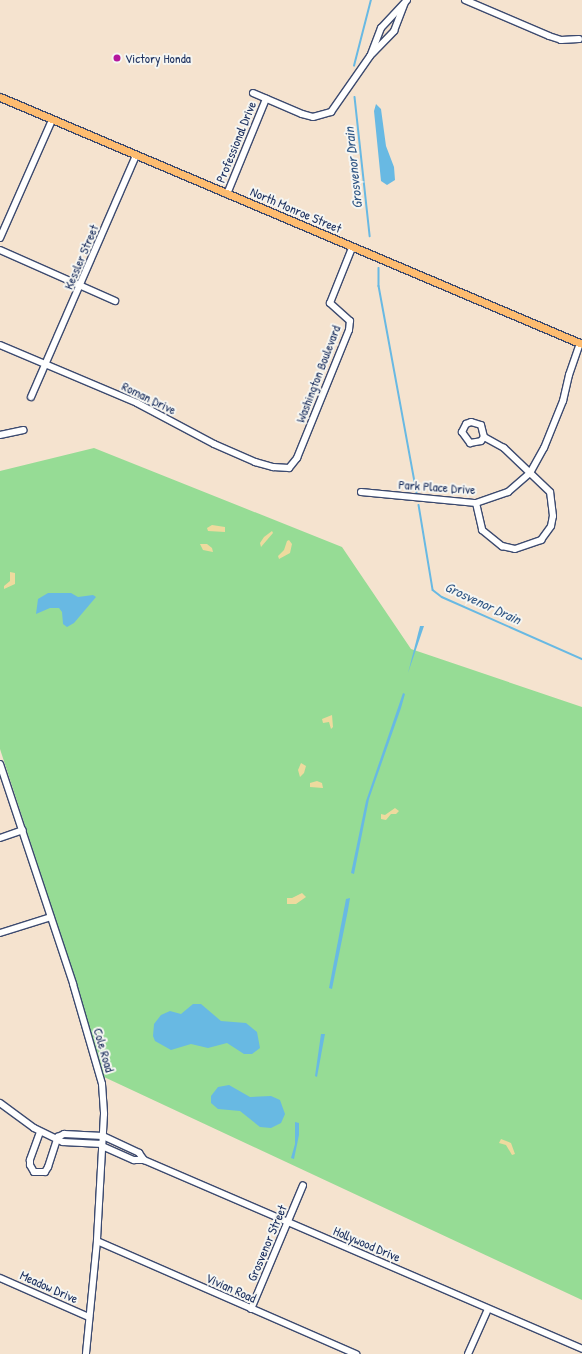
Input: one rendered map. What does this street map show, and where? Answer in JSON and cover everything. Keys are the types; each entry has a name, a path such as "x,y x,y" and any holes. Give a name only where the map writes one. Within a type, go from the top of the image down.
{"main road":[{"name":"North Monroe Street","path":"0,98 581,344"}],"street":[{"path":"465,0 549,36 561,40 579,39"},
{"path":"370,56 381,28 406,2"},
{"path":"252,93 302,114 324,115 337,107 370,56 394,31 406,2"},
{"name":"Professional Drive","path":"227,194 266,99"},
{"path":"0,238 52,120"},
{"name":"Kessler Street","path":"31,397 136,156"},
{"name":"Washington Boulevard","path":"289,468 297,458 349,330 350,321 330,303 352,248"},
{"path":"0,250 116,301"},
{"name":"Park Place Drive","path":"361,492 476,503 508,492 530,473 563,401 569,375 581,344"},
{"name":"Roman Drive","path":"0,346 137,403 214,444 255,462 273,467 289,468"},
{"path":"0,435 23,430"},
{"path":"476,503 482,530 491,539 502,546 515,549 533,545 541,540 549,530 554,508 550,492 504,448 484,438"},
{"name":"Cole Road","path":"0,764 51,916 98,1068 103,1098 103,1136 97,1241 86,1354"},
{"path":"0,838 23,830"},
{"path":"0,933 51,916"},
{"path":"0,1103 40,1132 58,1138 64,1142 102,1145"},
{"path":"40,1132 30,1160 30,1165 34,1172 45,1172 58,1138 64,1134 103,1136"},
{"name":"Hollywood Drive","path":"103,1136 139,1153 144,1160"},
{"name":"Hollywood Drive","path":"102,1145 134,1160 144,1160 288,1221 582,1349"},
{"name":"Grosvenor Street","path":"251,1309 303,1185"},
{"name":"Vivian Road","path":"97,1241 356,1354"},
{"name":"Meadow Drive","path":"0,1278 89,1317"},
{"path":"468,1354 488,1308"}],"green space":[{"path":"94,448 342,547 411,649 582,707 582,1300 104,1077 76,982 0,749 0,471"}],"sand":[{"path":"212,525 225,527 225,532 208,531 207,528"},
{"path":"272,531 273,533 261,547 260,543 264,537"},
{"path":"289,540 292,544 290,553 279,559 278,556 284,550 287,541"},
{"path":"200,544 207,544 212,548 213,552 203,550"},
{"path":"10,572 15,573 15,584 4,589 4,586 10,581"},
{"path":"332,715 333,727 331,729 329,722 323,723 322,719"},
{"path":"301,763 306,766 304,773 300,777 298,770"},
{"path":"317,781 322,783 323,788 310,787 310,783"},
{"path":"395,808 399,811 396,814 391,814 386,820 381,819 381,814 385,815"},
{"path":"302,893 306,897 296,904 287,904 287,898 292,898"},
{"path":"501,1139 511,1143 515,1154 512,1155 506,1145 499,1143"}],"water":[{"path":"376,104 381,109 386,146 394,167 395,180 387,185 381,181 374,111"},
{"path":"48,593 71,593 78,597 93,595 96,597 74,623 67,627 63,624 62,612 59,608 50,608 36,614 38,599"},
{"path":"420,626 424,626 408,673"},
{"path":"403,693 405,694 401,708 369,799 354,874 351,873 366,801"},
{"path":"350,898 332,989 329,988 346,899"},
{"path":"193,1004 201,1004 221,1021 246,1023 257,1032 260,1048 252,1054 244,1054 227,1043 208,1048 191,1044 171,1050 155,1041 153,1036 154,1024 161,1015 170,1011 181,1014"},
{"path":"321,1034 325,1034 317,1077 315,1076"},
{"path":"229,1085 250,1097 271,1096 280,1100 285,1114 281,1123 271,1128 260,1127 240,1111 218,1109 211,1103 211,1096 218,1087"},
{"path":"295,1122 299,1123 299,1135 294,1159 291,1158 295,1144"}],"waterway":[{"name":"Grosvenor Drain","path":"354,66 371,0"},
{"name":"Grosvenor Drain","path":"355,97 370,236"},
{"name":"Grosvenor Drain","path":"379,268 379,286 417,493"},
{"name":"Grosvenor Drain","path":"419,505 433,590 442,597 582,659"}],"place":[{"name":"Victory Honda","path":"117,58"}]}
